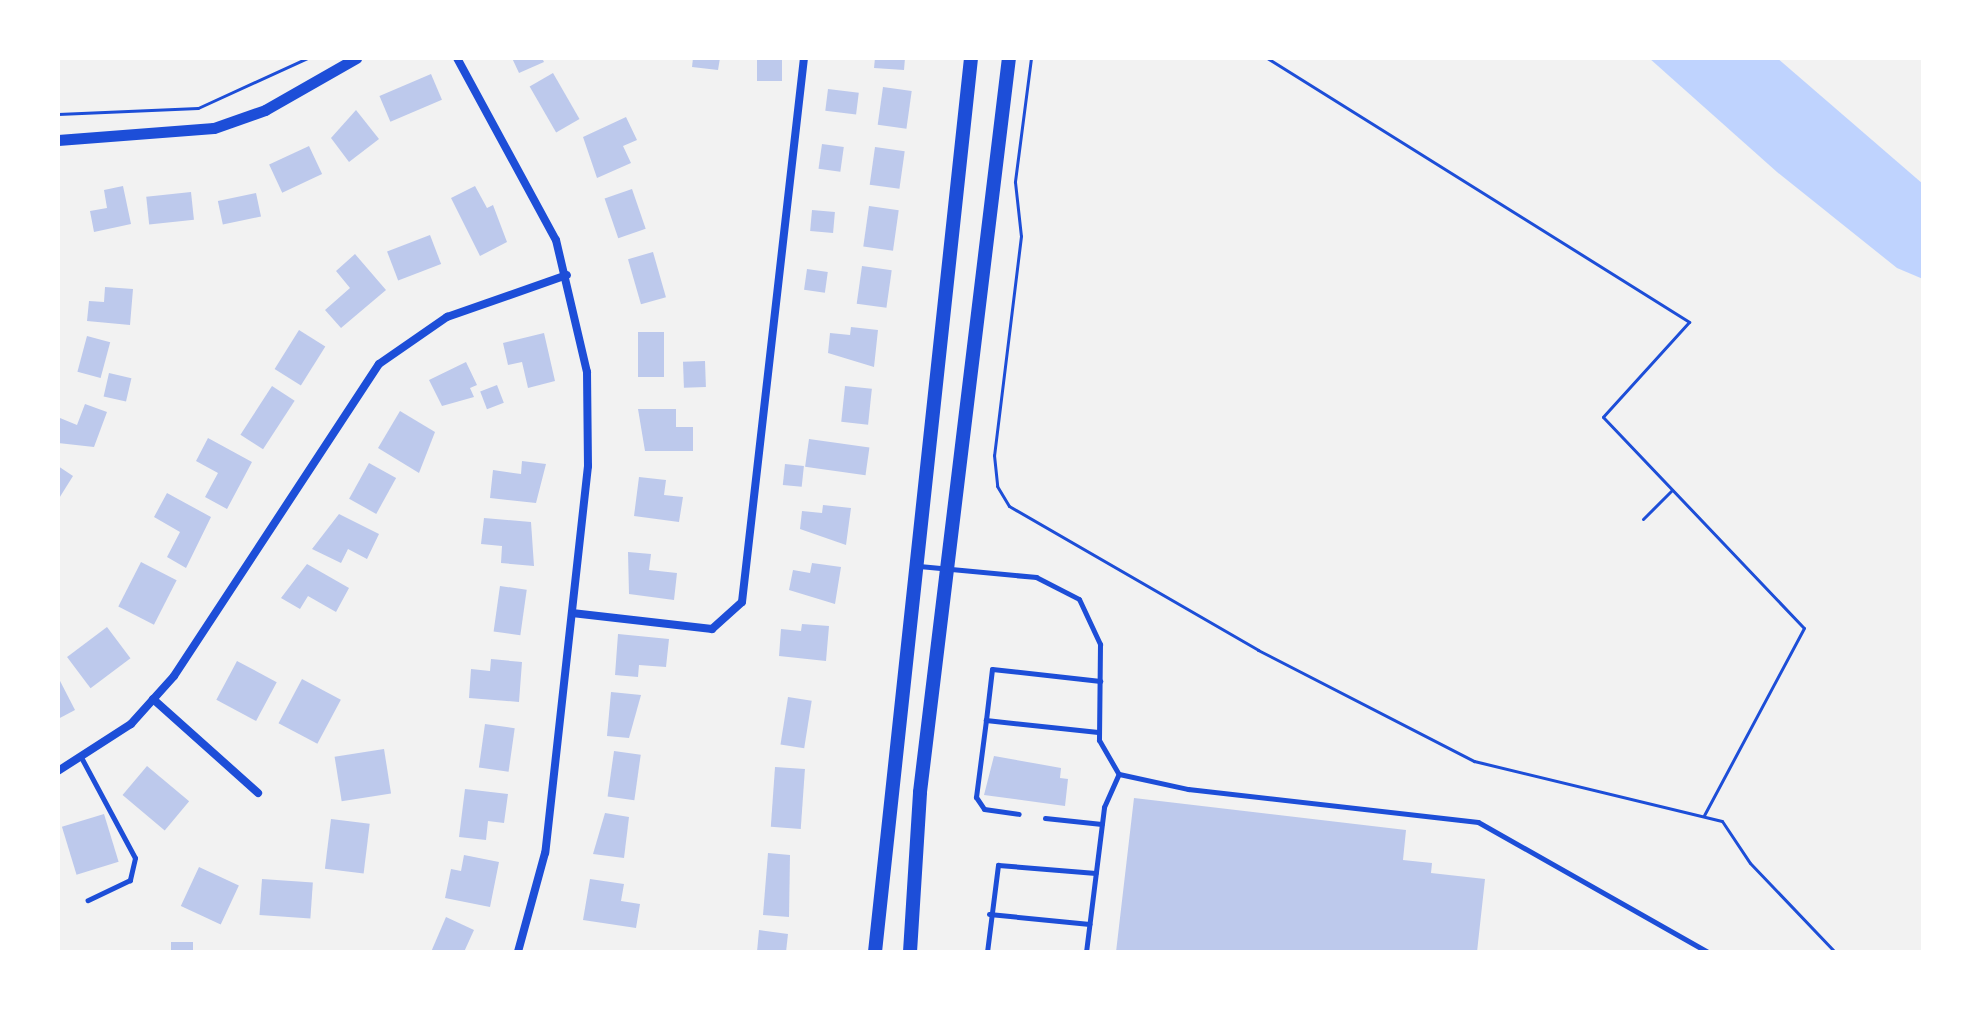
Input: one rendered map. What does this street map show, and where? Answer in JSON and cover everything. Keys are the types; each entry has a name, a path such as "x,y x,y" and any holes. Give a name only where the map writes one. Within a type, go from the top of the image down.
{"main road":[{"path":"875,952 971,58"},
{"path":"910,952 947,568 1009,58"},
{"path":"877,929 881,952"}],"street":[{"path":"58,140 214,128 265,110 356,58"},
{"path":"457,58 536,197 567,275 582,329 590,416 545,853 518,952"},
{"path":"572,613 712,629 742,602 804,58"},
{"path":"58,771 82,759 153,699 379,364 447,317 567,275"},
{"path":"153,699 258,793"}],"lane":[{"path":"918,566 1061,585 1095,622 1100,681 1098,732 1119,774 1102,824 1086,952"},
{"path":"1019,814 984,809 976,797 992,669 1100,681"},
{"path":"986,720 1098,732"},
{"path":"82,759 135,858 130,880 88,900"},
{"path":"1119,774 1173,787 1478,822 1708,952"},
{"path":"1045,818 1102,824"},
{"path":"987,952 989,914 998,865 1096,873"},
{"path":"989,914 1090,924"}],"path":[{"path":"58,114 198,108 307,58"},
{"path":"1031,58 1015,182 1021,236 994,455 997,486 1009,506 1258,650 1474,761 1704,815 1734,831 1750,863 1835,952"},
{"path":"1267,58 1689,322 1603,417 1804,628 1704,815"},
{"path":"1643,519 1672,490"}],"water":[{"path":"1649,58 1777,58 1923,184 1923,279 1897,268 1777,172"}],"building":[{"path":"512,58 542,58 544,62 519,73"},
{"path":"693,58 720,58 718,70 692,67"},
{"path":"757,58 782,58 782,81 757,81"},
{"path":"875,58 905,58 904,70 874,68"},
{"path":"553,73 580,119 556,132 530,86"},
{"path":"431,74 442,100 390,122 379,96"},
{"path":"883,87 912,91 906,129 878,125"},
{"path":"828,89 859,93 856,115 825,111"},
{"path":"356,110 379,139 349,162 331,138"},
{"path":"626,117 637,140 623,146 631,163 597,178 583,137"},
{"path":"822,144 844,147 840,172 819,169"},
{"path":"309,146 322,174 282,193 269,165"},
{"path":"875,147 905,151 899,189 870,185"},
{"path":"123,186 131,224 94,232 90,211 107,208 104,190"},
{"path":"475,186 487,208 493,205 507,242 480,256 451,198"},
{"path":"632,189 646,229 618,238 605,198"},
{"path":"191,192 194,220 149,225 146,197"},
{"path":"256,193 261,216 223,225 218,201"},
{"path":"869,206 899,210 893,251 863,247"},
{"path":"812,210 835,212 833,233 810,231"},
{"path":"430,235 441,264 398,280 387,251"},
{"path":"653,252 666,297 641,304 628,259"},
{"path":"355,254 386,290 341,328 325,310 350,288 336,271"},
{"path":"862,266 892,270 886,308 857,304"},
{"path":"807,269 828,272 825,293 804,290"},
{"path":"105,287 133,289 130,325 87,321 89,301 104,302"},
{"path":"851,327 878,330 874,367 828,353 830,333 850,335"},
{"path":"299,330 325,346 301,385 275,369"},
{"path":"638,332 664,332 664,377 638,377"},
{"path":"544,333 555,381 528,388 522,362 508,365 503,343"},
{"path":"87,336 110,342 101,378 77,372"},
{"path":"705,361 706,387 684,388 683,362"},
{"path":"466,362 477,385 470,388 474,397 442,406 429,380"},
{"path":"109,373 131,378 126,402 104,396"},
{"path":"497,385 504,403 487,409 480,391"},
{"path":"272,386 295,401 263,449 240,435"},
{"path":"845,386 872,389 868,425 841,422"},
{"path":"85,404 107,412 94,447 58,443 60,418 77,425"},
{"path":"638,409 676,409 676,427 693,427 693,451 645,451"},
{"path":"400,411 435,432 419,473 378,448"},
{"path":"208,438 252,462 227,509 205,497 218,473 196,461"},
{"path":"809,439 869,447 866,475 805,467"},
{"path":"522,461 546,464 536,503 490,498 493,470 521,474"},
{"path":"369,463 396,478 376,514 349,499"},
{"path":"785,464 804,466 802,487 783,485"},
{"path":"58,466 73,476 58,500"},
{"path":"639,477 666,480 664,495 683,497 679,522 634,516"},
{"path":"167,493 211,517 186,568 167,557 180,532 154,517"},
{"path":"823,505 851,508 846,545 800,529 802,511 822,513"},
{"path":"339,514 379,534 367,559 348,549 341,563 312,549"},
{"path":"484,518 531,522 534,566 501,563 502,546 481,544"},
{"path":"628,552 651,554 649,570 677,573 674,600 629,594"},
{"path":"141,562 177,580 154,625 118,607"},
{"path":"812,563 841,567 835,604 789,590 793,570 810,573"},
{"path":"307,564 349,588 336,612 308,596 300,609 281,598"},
{"path":"500,586 527,590 520,635 494,632"},
{"path":"802,624 829,626 826,661 779,656 781,629 801,631"},
{"path":"107,627 130,658 91,688 67,657"},
{"path":"618,634 669,639 666,667 639,665 638,677 615,675"},
{"path":"491,659 522,662 519,702 469,698 471,669 490,671"},
{"path":"237,661 277,682 256,721 216,700"},
{"path":"58,677 75,710 58,719"},
{"path":"302,679 341,700 317,744 279,723"},
{"path":"611,692 641,695 629,738 607,736"},
{"path":"788,697 812,701 804,748 780,744"},
{"path":"485,724 515,728 509,772 479,768"},
{"path":"384,749 391,793 342,801 335,757"},
{"path":"614,751 641,755 634,800 608,797"},
{"path":"994,756 1061,768 1060,778 1068,779 1065,806 984,795"},
{"path":"147,766 189,801 165,830 123,795"},
{"path":"775,767 805,769 801,829 771,827"},
{"path":"465,789 508,794 504,823 488,821 486,840 459,837"},
{"path":"1134,798 1406,830 1403,860 1432,863 1431,873 1485,879 1477,952 1116,952"},
{"path":"605,813 629,817 624,858 593,854"},
{"path":"104,814 119,862 77,875 62,827"},
{"path":"331,819 370,824 364,873 325,869"},
{"path":"768,853 790,855 789,917 763,915"},
{"path":"464,855 499,862 490,907 445,898 451,869 461,871"},
{"path":"199,867 239,886 221,925 181,906"},
{"path":"262,879 313,883 310,918 259,915"},
{"path":"590,879 624,884 621,901 640,904 636,928 583,920"},
{"path":"446,917 474,930 464,952 431,952"},
{"path":"759,930 788,934 786,952 757,952"},
{"path":"171,942 193,942 193,952 171,952"}]}
